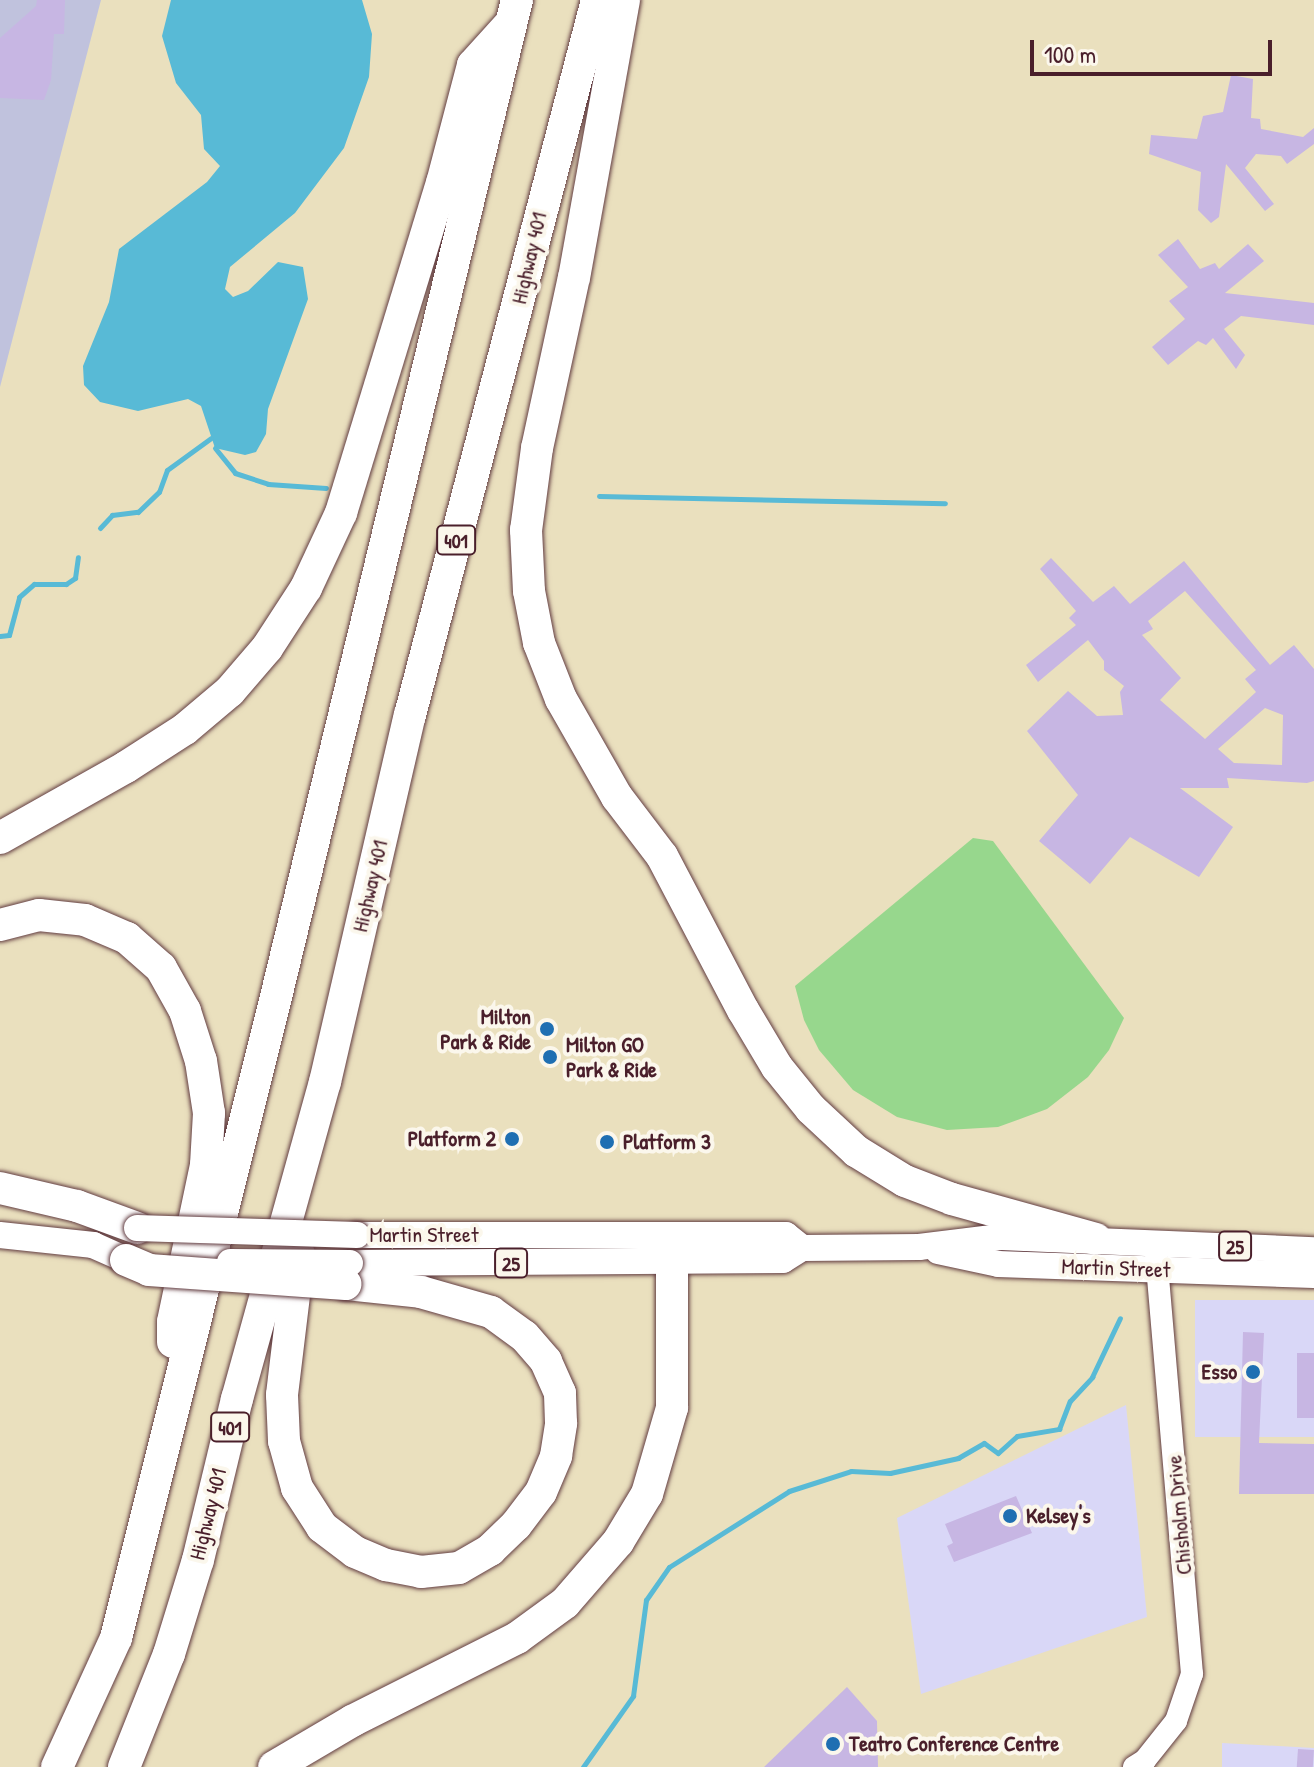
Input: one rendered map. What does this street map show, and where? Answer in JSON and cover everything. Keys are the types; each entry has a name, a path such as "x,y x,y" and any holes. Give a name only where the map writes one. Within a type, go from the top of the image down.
{"highway":[{"name":"Highway 401","path":"124,1767 169,1654 198,1560 237,1399 325,1082 410,715 597,0"},
{"path":"624,0 574,277 537,448 526,530 529,591 539,643 561,699 617,797 662,856 743,1010 777,1067 811,1109 856,1151 905,1181 952,1199 1096,1239"},
{"path":"0,838 126,767 185,729 230,691 267,648 306,588 341,513 442,183 473,65 515,11"},
{"path":"57,1767 116,1638 515,11"},
{"path":"0,925 39,915 85,920 127,938 161,968 185,1011 201,1061 209,1113 206,1165 173,1322 173,1411"},
{"path":"126,1260 149,1270 348,1274 491,1312 524,1336 546,1361 560,1393 561,1423 556,1456 541,1492 516,1525 490,1550 459,1568 421,1572 386,1565 355,1552 322,1527 297,1488 284,1441 282,1395 287,1332 325,1082"},
{"path":"0,1188 77,1206 137,1228"},
{"path":"274,1767 352,1721 517,1638 565,1603 618,1542 647,1494 672,1408 672,1261"}],"main road":[{"name":"Martin Street","path":"93,1245 137,1228 357,1235 786,1235 802,1248"},
{"name":"25","path":"0,1235 93,1245 126,1260"},
{"name":"Martin Street","path":"348,1274 672,1261 783,1260 802,1248 919,1247 1000,1237 1314,1250"},
{"name":"Martin Street","path":"919,1247 998,1264 1314,1275"}],"street":[{"name":"Chisholm Drive","path":"1134,1767 1145,1760 1176,1721 1192,1674 1155,1243"}],"shaded area":[{"path":"0,0 101,0 0,387"},
{"path":"1195,1300 1314,1300 1314,1437 1195,1437"},
{"path":"1126,1405 1147,1617 921,1694 897,1518"},
{"path":"1222,1743 1314,1748 1314,1767 1222,1767"}],"green space":[{"path":"973,838 993,841 1124,1018 1109,1050 1088,1077 1047,1109 998,1127 947,1130 897,1117 853,1090 819,1050 804,1020 795,986"}],"water":[{"path":"171,0 362,0 372,34 369,77 344,148 295,213 230,267 225,289 233,297 248,291 278,262 303,267 308,299 268,409 266,434 256,452 245,455 215,448 201,406 188,399 138,411 100,402 84,385 83,366 109,302 119,249 207,182 220,166 204,149 201,115 176,83 162,36"}],"building":[{"path":"37,0 65,0 64,34 54,34 51,80 44,100 0,98 0,38 36,6"},
{"path":"1231,75 1253,79 1251,118 1260,119 1261,129 1303,137 1314,128 1314,144 1287,164 1281,156 1256,154 1245,168 1274,204 1265,211 1226,164 1219,217 1211,223 1198,210 1201,172 1149,154 1151,135 1197,139 1203,116 1223,112"},
{"path":"1178,239 1200,269 1215,263 1219,269 1248,244 1264,261 1225,293 1314,303 1314,325 1241,316 1224,329 1245,355 1236,369 1213,338 1206,345 1198,341 1168,365 1152,347 1185,319 1169,301 1188,287 1158,255"},
{"path":"1051,558 1093,602 1114,586 1130,604 1184,561 1270,665 1294,645 1314,669 1314,781 1227,778 1229,788 1180,788 1233,827 1199,877 1130,837 1090,884 1039,841 1078,795 1027,731 1068,691 1097,716 1123,715 1120,692 1124,686 1104,670 1104,661 1088,640 1038,682 1026,665 1076,625 1069,618 1076,611 1040,569","holes":["1185,591 1256,670 1245,679 1256,692 1205,739 1160,700 1181,678 1142,635 1153,629 1148,621","1265,708 1283,715 1282,765 1234,763 1218,749"]},
{"path":"1243,1332 1264,1333 1259,1443 1314,1444 1314,1494 1239,1494"},
{"path":"1297,1353 1314,1353 1314,1418 1297,1418"},
{"path":"1016,1496 1032,1533 954,1562 947,1546 953,1543 945,1524"},
{"name":"Teatro Conference Centre","path":"847,1687 877,1721 878,1767 764,1767"},
{"path":"1298,1749 1314,1750 1313,1767 1297,1767"}],"waterway":[{"path":"100,528 112,515 138,512 159,492 167,470 211,438"},
{"path":"215,448 235,473 268,484 326,488"},
{"path":"599,496 945,503"},
{"path":"0,636 9,635 19,597 34,584 66,584 75,578 78,557"},
{"path":"583,1767 633,1696 646,1600 669,1567 789,1491 851,1471 890,1473 958,1458 984,1443 998,1453 1017,1436 1059,1429 1070,1401 1092,1377 1120,1318"}],"place":[{"name":"Milton Park & Ride","path":"547,1029"},
{"name":"Milton GO Park & Ride","path":"550,1057"},
{"name":"Platform 2","path":"512,1139"},
{"name":"Platform 3","path":"607,1142"},
{"name":"Esso","path":"1253,1372"},
{"name":"Kelsey's","path":"1010,1516"},
{"name":"Teatro Conference Centre","path":"833,1744"}]}
